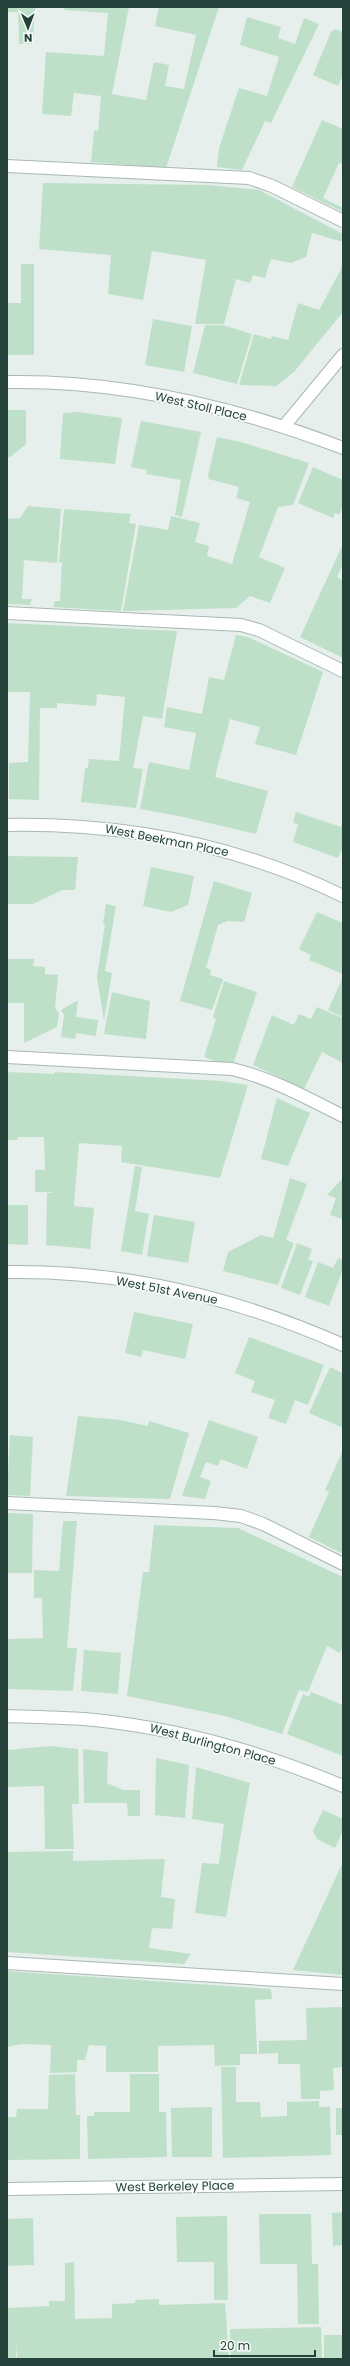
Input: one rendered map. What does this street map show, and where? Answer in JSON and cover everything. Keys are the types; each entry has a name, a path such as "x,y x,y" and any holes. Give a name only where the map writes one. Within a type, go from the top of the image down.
{"street":[{"path":"7,166 249,178 272,186 343,221"},
{"path":"285,425 343,355"},
{"name":"West Stoll Place","path":"7,382 70,384 180,398 285,425 343,448"},
{"path":"7,613 241,624 259,630 343,671"},
{"name":"West Beekman Place","path":"7,825 68,824 105,828 188,842 271,865 309,880 343,896"},
{"path":"7,1057 232,1069 280,1085 343,1116"},
{"name":"West 51st Avenue","path":"7,1272 56,1273 99,1277 195,1292 246,1308 343,1345"},
{"path":"7,1503 214,1513 241,1516 263,1524 343,1564"},
{"name":"West Burlington Place","path":"7,1716 94,1720 146,1726 244,1750 297,1767 343,1786"},
{"path":"7,1963 343,1984"},
{"name":"West Berkeley Place","path":"7,2189 343,2184"}],"green space":[{"path":"7,7 35,7 33,44 19,44 18,12 7,12"},
{"path":"65,7 129,7 112,94 146,100 154,62 169,65 165,86 184,89 196,35 155,26 159,7 219,7 166,168 91,162 94,131 98,131 101,96 74,93 71,116 42,114 46,52 104,56 108,13 64,10"},
{"path":"247,17 281,27 278,38 295,44 304,18 319,24 271,123 265,121 242,170 217,167 219,148 239,88 267,96 279,57 240,45"},
{"path":"335,29 343,32 343,75 338,86 313,75 331,32"},
{"path":"322,120 343,129 343,164 339,163 323,198 343,208 343,212 292,187"},
{"path":"43,183 209,185 259,190 343,234 343,242 312,233 306,257 291,263 271,259 265,278 253,275 250,283 236,279 224,324 195,324 206,260 152,251 143,300 108,294 111,255 39,249"},
{"path":"343,261 343,312 294,372 276,386 239,385 254,334 271,339 272,336 288,340 298,303 319,310 340,271"},
{"path":"21,264 34,264 34,355 7,355 7,303 21,303"},
{"path":"153,319 192,326 184,372 145,365"},
{"path":"205,325 223,325 252,334 237,384 193,373"},
{"path":"7,410 26,410 26,444 10,457 7,457"},
{"path":"78,412 122,418 115,464 60,459 63,413"},
{"path":"141,421 201,432 182,517 175,515 181,480 146,474 147,470 131,467"},
{"path":"217,437 241,442 309,463 293,505 278,507 259,557 285,568 270,603 250,596 236,608 123,611 139,525 168,530 171,516 200,523 195,542 209,546 207,556 232,564 250,502 236,498 239,487 209,479 208,475"},
{"path":"313,467 343,480 343,506 339,515 335,513 333,518 298,503"},
{"path":"28,506 61,509 57,563 24,560 22,599 32,599 30,605 7,604 7,519 20,518"},
{"path":"64,509 131,514 129,523 136,524 121,611 53,607 55,601 60,601 62,563 59,562"},
{"path":"343,544 343,564 337,577 343,581 343,658 300,637"},
{"path":"7,623 177,631 162,719 143,716 133,768 143,769 136,808 81,802 85,768 88,768 89,759 119,761 125,697 97,694 96,706 57,703 57,708 40,708 39,800 9,799 9,763 28,762 30,692 7,692"},
{"path":"236,635 248,637 323,672 296,755 255,744 260,727 230,719 215,777 268,791 256,834 179,816 140,809 149,762 189,770 196,733 164,727 167,707 202,714 209,677 224,680"},
{"path":"296,812 341,827 343,821 343,847 338,858 293,842 298,824 293,823"},
{"path":"7,856 78,857 75,890 62,890 33,904 7,904"},
{"path":"151,867 194,876 188,905 171,912 143,906"},
{"path":"214,881 252,893 244,922 227,921 218,925 206,968 211,970 210,975 223,979 212,1010 180,1001"},
{"path":"106,904 116,906 105,971 112,973 104,1021 97,977 105,924 103,924"},
{"path":"317,912 343,923 343,974 309,960 311,955 299,949"},
{"path":"7,959 34,959 33,966 45,967 45,974 58,975 55,1008 59,1013 57,1027 24,1043 24,1003 7,1003"},
{"path":"343,977 343,1017 328,1010"},
{"path":"224,981 257,992 232,1067 204,1057 216,1019 213,1017"},
{"path":"112,992 150,1001 146,1039 104,1034"},
{"path":"78,1000 76,1017 98,1020 96,1036 76,1033 75,1039 61,1037 64,1015 61,1010"},
{"path":"317,1007 343,1018 343,1063 322,1052 304,1089 253,1065 272,1015 294,1025 299,1014 311,1019"},
{"path":"7,1072 55,1074 55,1072 221,1081 248,1085 220,1178 121,1162 122,1146 79,1143 74,1206 94,1208 90,1249 46,1245 47,1193 55,1192 35,1192 35,1170 45,1170 44,1137 18,1137 17,1140 7,1140"},
{"path":"277,1098 310,1113 288,1166 261,1159"},
{"path":"135,1166 142,1167 135,1211 149,1214 142,1255 121,1251"},
{"path":"290,1178 307,1184 286,1240 294,1243 278,1285 223,1271 228,1252 261,1235 273,1238"},
{"path":"343,1178 343,1219 330,1215 336,1198 327,1195"},
{"path":"7,1205 28,1205 28,1245 7,1244"},
{"path":"154,1215 195,1222 188,1263 147,1256"},
{"path":"297,1243 312,1249 308,1260 313,1261 300,1295 281,1288"},
{"path":"338,1258 343,1260 343,1269 329,1306 305,1297 318,1262 333,1268"},
{"path":"134,1312 193,1324 185,1359 143,1350 141,1357 125,1353"},
{"path":"249,1337 324,1365 308,1405 295,1400 286,1424 268,1418 275,1400 251,1392 255,1381 235,1373"},
{"path":"330,1367 343,1373 343,1428 309,1413"},
{"path":"78,1416 120,1420 148,1426 149,1421 189,1433 170,1499 66,1496"},
{"path":"209,1420 258,1437 247,1469 221,1459 218,1466 206,1462 200,1477 211,1481 205,1499 182,1496"},
{"path":"10,1435 33,1437 30,1496 7,1495"},
{"path":"343,1450 343,1547 341,1553 309,1537 329,1492 325,1490"},
{"path":"7,1513 33,1514 32,1573 7,1573"},
{"path":"63,1521 77,1521 67,1648 77,1648 73,1691 7,1689 7,1639 43,1638 42,1598 34,1598 34,1570 59,1571"},
{"path":"154,1525 238,1528 343,1577 343,1645 340,1653 327,1646 308,1692 299,1690 282,1734 225,1716 127,1696 143,1572 149,1572"},
{"path":"84,1650 121,1653 118,1694 81,1691"},
{"path":"311,1692 343,1705 343,1756 287,1734 303,1694 309,1697"},
{"path":"51,1746 78,1749 79,1804 72,1804 74,1849 45,1849 44,1786 7,1787 7,1750"},
{"path":"83,1749 108,1752 107,1783 123,1790 140,1790 140,1816 128,1816 127,1803 84,1803"},
{"path":"156,1758 189,1765 185,1818 155,1815"},
{"path":"196,1767 250,1783 226,1917 195,1913 202,1863 219,1864 224,1824 192,1819"},
{"path":"323,1810 343,1819 343,1830 335,1848 317,1839 313,1831"},
{"path":"73,1851 73,1861 165,1859 161,1897 175,1899 172,1929 152,1928 149,1948 191,1954 184,1964 7,1952 7,1852"},
{"path":"343,1862 343,1975 293,1970"},
{"path":"7,1971 271,1989 272,1999 255,2000 257,2054 240,2054 240,2065 215,2066 214,2045 158,2046 158,2072 106,2072 106,2046 89,2045 85,2060 77,2060 77,2072 50,2073 51,2045 21,2044 7,2047"},
{"path":"343,2007 343,2067 333,2068 334,2090 320,2091 320,2099 301,2099 300,2064 278,2064 278,2053 259,2054 259,2041 307,2040 306,2008"},
{"path":"221,2067 236,2067 236,2102 260,2102 261,2117 287,2116 287,2102 319,2101 319,2107 330,2107 331,2155 223,2158"},
{"path":"75,2074 76,2115 80,2115 80,2159 8,2160 7,2117 16,2117 17,2109 48,2109 49,2075"},
{"path":"130,2074 159,2074 159,2112 166,2112 167,2157 88,2159 87,2116 94,2116 94,2112 130,2112"},
{"path":"212,2107 212,2157 172,2157 171,2108"},
{"path":"336,2108 343,2108 343,2135 336,2135"},
{"path":"343,2212 343,2245 333,2246 332,2213"},
{"path":"259,2214 311,2214 312,2264 318,2264 319,2324 298,2324 297,2264 260,2264"},
{"path":"227,2216 228,2300 214,2300 214,2262 177,2262 176,2217"},
{"path":"33,2218 34,2265 7,2266 7,2219"},
{"path":"74,2262 75,2319 112,2318 112,2304 135,2303 135,2300 159,2299 159,2305 225,2303 229,2359 17,2359 16,2339 16,2359 7,2359 7,2308 49,2306 49,2301 65,2301 65,2263"},
{"path":"321,2327 322,2359 231,2359 230,2329"},
{"path":"324,2335 343,2335 343,2359 324,2359"}]}
